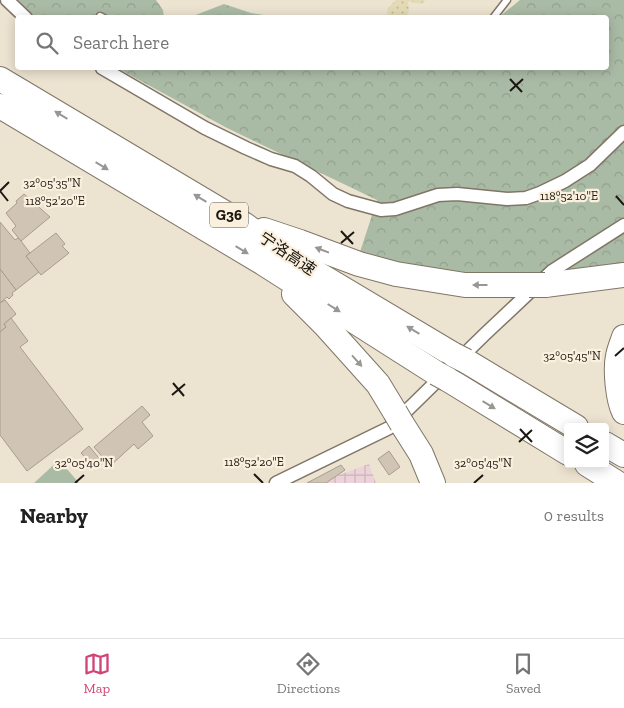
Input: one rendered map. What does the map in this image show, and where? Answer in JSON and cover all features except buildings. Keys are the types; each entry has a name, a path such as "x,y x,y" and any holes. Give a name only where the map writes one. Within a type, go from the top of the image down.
{"highway":[{"name":"宁洛高速","path":"0,79 245,224 293,259 569,423"},
{"name":"宁洛高速","path":"0,106 263,263 564,451"},
{"path":"245,224 359,264 396,274 465,285 537,285 624,275"},
{"path":"263,263 325,325 378,384 421,454 433,483"},
{"path":"624,337 617,356 617,376 621,405 624,412"},
{"path":"609,447 624,456"},
{"path":"593,468 617,483"}],"street":[{"path":"7,0 23,15"},
{"path":"105,70 205,128 271,159 295,166 333,194 348,201 381,210 395,209 438,195 457,194 507,199 526,198 565,181 590,165 624,132"},
{"path":"276,483 389,428 552,271 624,225"}],"lane":[{"path":"496,15 508,0"}],"shaded area":[{"path":"369,464 376,483 317,483"}],"green space":[{"path":"14,0 156,0 163,10 164,15 33,15"},
{"path":"520,0 624,0 624,267 515,279 358,258 377,200 227,128 121,70 609,70 609,15 501,15"},
{"path":"224,4 251,13 264,15 196,15"},
{"path":"59,460 79,483 34,483"}],"sand":[{"path":"396,0 425,0 420,3 408,2 407,15 388,15 388,8"}]}
